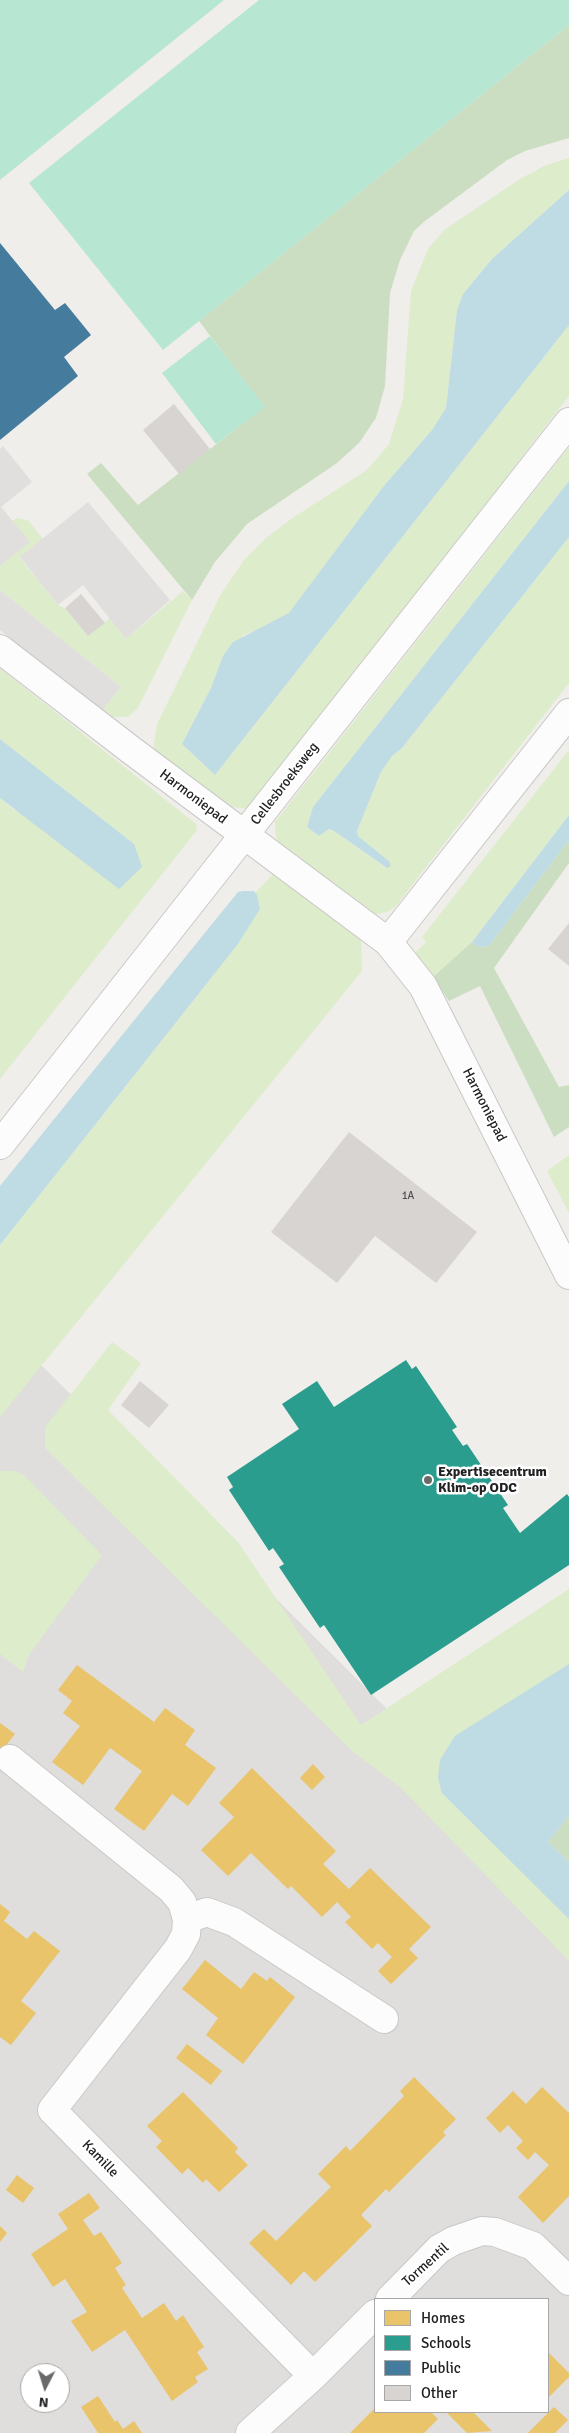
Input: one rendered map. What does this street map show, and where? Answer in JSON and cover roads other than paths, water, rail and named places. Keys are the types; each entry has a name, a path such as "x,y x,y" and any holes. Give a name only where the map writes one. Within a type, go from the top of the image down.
{"street":[{"name":"Cellesbroeksweg","path":"0,1144 569,422"},
{"name":"Harmoniepad","path":"0,649 388,942 423,986 569,1275"},
{"path":"388,942 569,713"},
{"path":"10,1759 171,1889 182,1902 188,1919 207,1912 234,1922 384,2019"},
{"name":"Kamille","path":"188,1919 186,1934 178,1948 52,2110 313,2376"},
{"name":"Tormentil","path":"391,2298 439,2249 453,2241 482,2231 495,2232 533,2246 569,2281"},
{"path":"250,2433 313,2376 374,2315"}],"water":[{"path":"569,190 569,325 215,775 182,744 211,688 223,656 233,642 289,613 383,487 432,430 446,408 457,310 463,294 492,259"},
{"path":"569,481 569,537 381,772 357,831 358,836 390,862 390,867 387,868 334,831 329,829 319,836 307,827 313,807"},
{"path":"0,739 134,844 142,867 119,889 0,798"},
{"path":"569,815 569,840 489,946 479,947 472,942"},
{"path":"254,891 257,895 260,909 238,944 0,1245 0,1186 238,892"},
{"path":"569,1664 569,1816 548,1842 569,1862 569,1919 442,1793 438,1778 440,1760 455,1736"}],"place":[{"name":"Expertisecentrum Klim-op ODC","path":"428,1480"}]}
